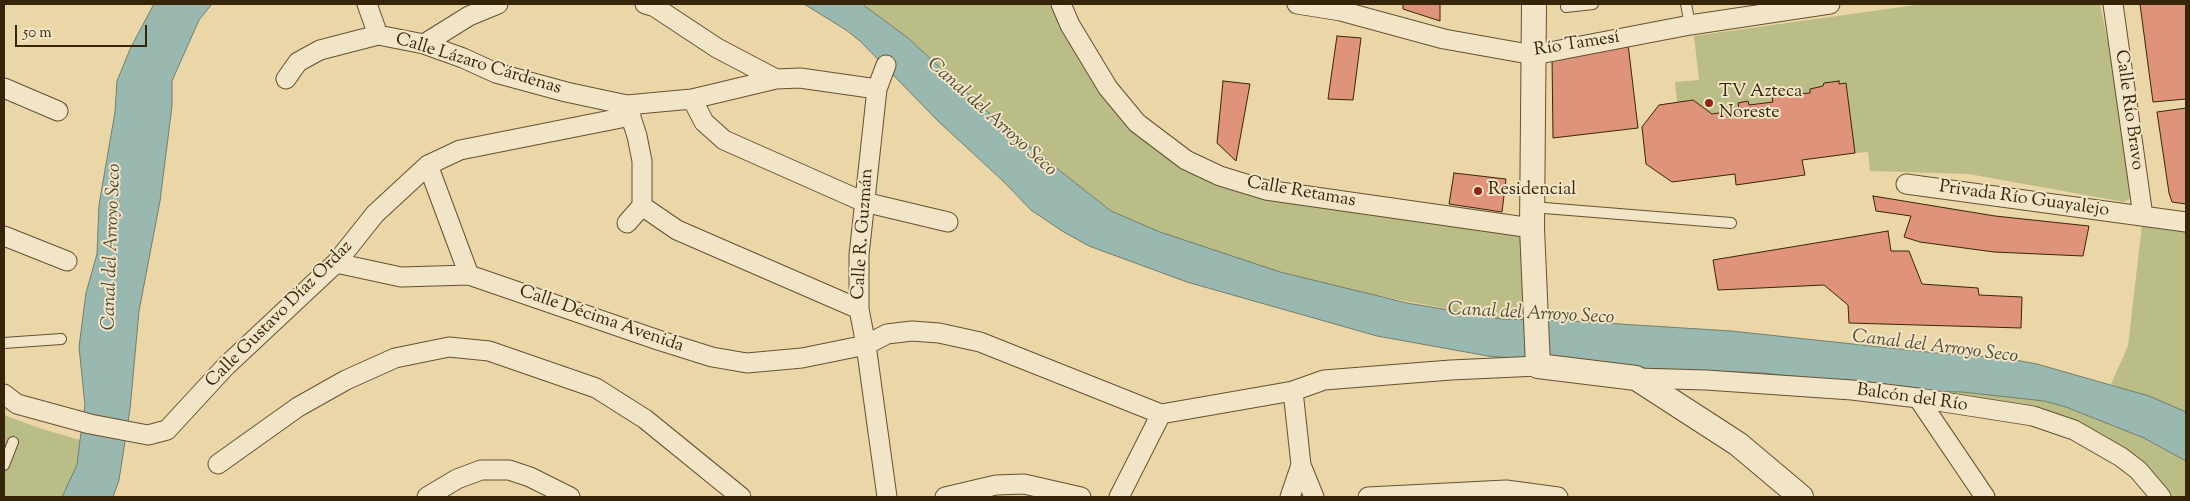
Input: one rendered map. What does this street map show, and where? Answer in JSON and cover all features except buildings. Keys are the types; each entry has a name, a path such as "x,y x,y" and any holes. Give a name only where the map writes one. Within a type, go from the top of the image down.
{"street":[{"name":"Calle Lázaro Cárdenas","path":"367,4 378,35 424,44 463,58 496,73 629,110 692,99 776,79 800,78 877,89"},
{"path":"424,44 469,16 498,4"},
{"path":"645,4 655,7 717,48 776,79"},
{"name":"Calle Retamas","path":"1061,4 1070,25 1108,88 1137,123 1186,160 1220,176 1266,190 1532,217"},
{"name":"Río Tamesí","path":"1297,4 1340,11 1444,39 1534,55 1690,25 1830,4"},
{"path":"1534,4 1532,217 1538,362"},
{"name":"Calle Río Bravo","path":"2112,4 2143,216"},
{"path":"286,79 298,62 320,50 378,35"},
{"name":"Calle R. Guzmán","path":"886,65 877,89 864,202 859,255 859,309 866,345 887,497"},
{"path":"4,88 58,110"},
{"path":"692,99 704,122 724,140 864,202 948,222"},
{"path":"627,223 642,206 642,161 629,110"},
{"name":"Calle Gustavo Díaz Ordaz","path":"4,394 17,404 90,424 148,434 167,430 226,366 336,263 375,214 428,165 460,150 629,110"},
{"path":"428,165 469,275"},
{"name":"Privada Río Guayalejo","path":"1906,184 2186,222"},
{"path":"642,206 677,230 859,309"},
{"path":"4,236 67,261"},
{"name":"Calle Décima Avenida","path":"336,263 401,277 469,275 661,341 712,357 748,363 802,358 866,345 887,334 912,332 939,334 980,342 1161,414"},
{"path":"218,464 298,407 346,380 395,358 449,347 490,350 596,388 645,419 741,497"},
{"path":"1119,497 1161,414 1294,391 1324,380 1538,362 1636,378 1738,444 1802,497"},
{"name":"Balcón del Río","path":"1636,378 1706,380 1852,390 2033,416 2074,430 2122,457 2138,470 2161,497"},
{"path":"1294,391 1300,465 1314,497"},
{"path":"1918,398 1985,497"},
{"path":"1290,497 1300,465"},
{"path":"426,497 457,479 481,470 510,470 524,474 570,497"},
{"path":"945,497 996,485 1024,484 1080,497"},
{"path":"1368,497 1506,490 1558,497"}],"lane":[{"path":"1566,7 1593,4"},
{"path":"1686,4 1690,25"},
{"path":"1532,217 1731,223"},
{"path":"4,343 61,339"},
{"path":"4,465 12,442"}],"green space":[{"path":"862,4 1061,4 1108,88 1220,176 1532,228 1536,320 1502,319 1358,292 1280,272 1160,232 1111,211 1002,125 908,38"},
{"path":"1923,4 2100,4 2117,86 2133,197 2124,202 1969,174 1870,171 1868,152 1855,153 1838,81 1824,83 1823,86 1810,89 1810,93 1772,96 1773,102 1749,105 1748,101 1738,103 1739,110 1712,114 1693,100 1677,102 1675,82 1699,80 1694,36"},
{"path":"2143,216 2186,220 2186,414 2111,384 2128,346"},
{"path":"1927,391 1962,392 2044,401 2066,407 2144,438 2186,461 2186,497 2161,497 2098,444"},
{"path":"4,415 80,440 77,465 62,497 4,497"}],"water":[{"name":"Canal del Arroyo Seco","path":"154,4 212,4 199,20 172,81 172,106 160,201 139,311 130,409 119,480 113,497 62,497 77,465 85,405 79,347 86,293 97,254 99,205 115,112 117,81 131,47"},
{"name":"Canal del Arroyo Seco","path":"804,4 862,4 908,38 1002,125 1111,211 1160,232 1280,272 1407,303 1502,319 1572,321 1731,331 1937,353 2004,358 2037,364 2149,396 2186,412 2186,461 2144,438 2066,407 2044,401 1962,392 1927,391 1763,373 1610,367 1488,356 1377,336 1187,282 1089,246 1031,210 1003,181 939,122 860,41"}],"place":[{"name":"TV Azteca Noreste","path":"1709,103"},
{"name":"Residencial","path":"1478,191"}]}
